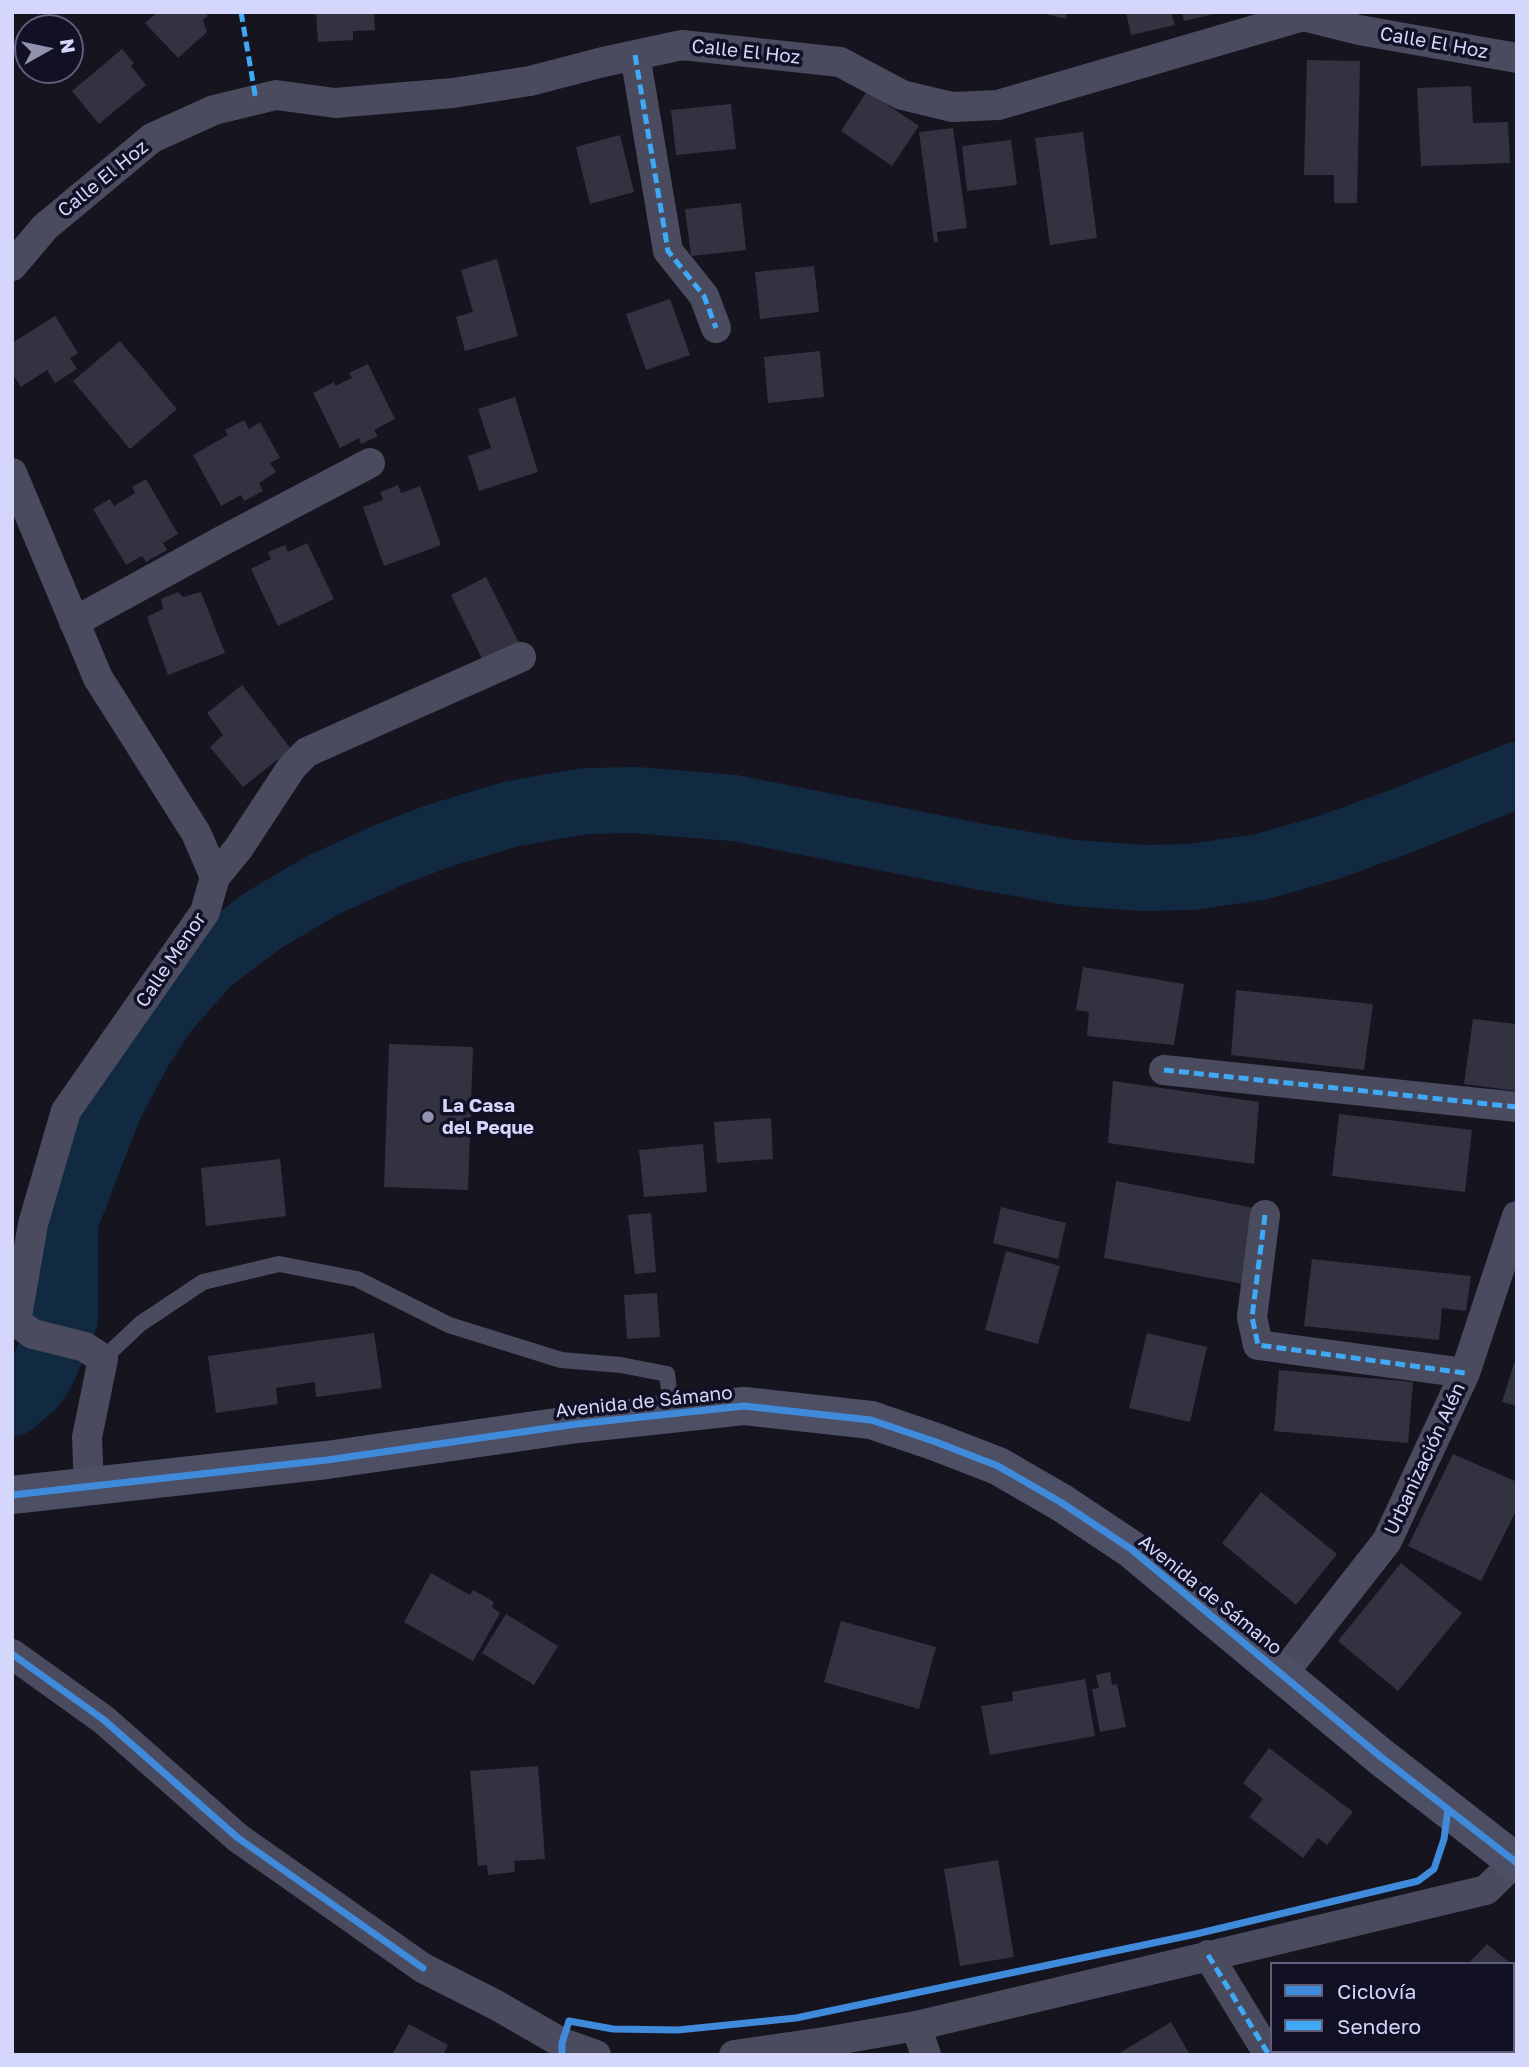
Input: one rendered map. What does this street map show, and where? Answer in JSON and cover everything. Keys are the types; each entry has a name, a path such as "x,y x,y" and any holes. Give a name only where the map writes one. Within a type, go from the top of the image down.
{"street":[{"name":"Calle El Hoz","path":"12,266 45,227 152,138 214,110 276,95 335,103 453,93 530,81 682,45 840,62 902,95 952,107 998,105 1302,14 1359,30 1517,58"},
{"path":"635,55 668,251 704,296 716,328"},
{"path":"74,622 370,463"},
{"path":"12,473 98,678 196,833 215,877 238,849 292,767 307,751 521,657"},
{"name":"Calle Menor","path":"94,1353 33,1334 16,1322 33,1224 66,1111 205,912 215,877"},
{"path":"1164,1070 1517,1107"},
{"path":"1265,1215 1252,1317 1258,1345 1465,1373"},
{"name":"Urbanización Alén","path":"1282,1675 1387,1541 1465,1373 1517,1216"},
{"path":"89,1488 88,1437 94,1353"},
{"name":"Avenida de Sámano","path":"12,1495 327,1460 577,1424 744,1406 871,1420 998,1466 1062,1503 1130,1549 1381,1758 1516,1863"},
{"path":"12,1654 104,1720 238,1838 423,1968 496,2005 562,2043 596,2055"},
{"path":"734,2055 916,2026 1486,1890 1516,1863"},
{"path":"1208,1955 1269,2055"},
{"path":"916,2026 926,2055"}],"lane":[{"path":"94,1353 203,1282 279,1264 357,1279 449,1325 561,1360 621,1365 667,1374 672,1414"}],"building":[{"path":"158,12 205,12 208,16 203,20 207,32 178,58 145,23"},
{"path":"316,12 374,12 375,30 353,31 353,40 318,42"},
{"path":"1038,12 1067,12 1066,19"},
{"path":"1126,12 1171,12 1175,25 1131,35"},
{"path":"1182,12 1218,12 1218,13 1184,21"},
{"path":"122,49 134,63 131,66 146,85 99,124 72,91 84,84 84,81"},
{"path":"1307,60 1360,61 1357,203 1334,203 1334,175 1304,175"},
{"path":"1471,86 1473,123 1508,122 1510,163 1421,166 1417,88"},
{"path":"867,91 919,126 892,166 841,131"},
{"path":"731,104 736,149 676,155 671,110"},
{"path":"953,128 967,228 937,232 938,242 934,242 919,132"},
{"path":"1083,132 1097,238 1050,245 1035,138"},
{"path":"620,135 634,192 590,204 576,147"},
{"path":"1011,140 1017,185 967,191 962,146"},
{"path":"741,203 746,250 691,256 685,209"},
{"path":"497,259 518,336 465,351 456,317 473,312 461,270"},
{"path":"814,266 819,312 760,319 755,272"},
{"path":"670,299 690,355 646,370 626,314"},
{"path":"55,316 78,353 70,358 77,369 55,383 47,370 21,387 12,373 12,343"},
{"path":"120,341 177,409 130,449 73,381"},
{"path":"820,351 824,397 768,403 764,357"},
{"path":"368,364 395,419 374,430 378,436 361,444 359,438 340,448 313,393 334,382 335,386 352,378 349,373"},
{"path":"515,397 538,472 479,491 468,456 491,448 478,409"},
{"path":"244,420 249,429 260,422 280,458 270,463 276,472 259,483 263,491 244,501 241,495 221,506 193,455 228,435 225,430"},
{"path":"146,479 178,534 163,543 167,550 146,562 142,556 126,565 93,509 110,499 114,506 135,493 132,487"},
{"path":"398,485 401,493 420,486 441,545 384,566 363,507 383,500 380,492"},
{"path":"307,543 334,599 278,626 251,569 271,559 268,552 285,545 288,552"},
{"path":"486,577 521,647 485,665 451,595"},
{"path":"178,592 183,597 201,592 225,653 168,675 147,617 163,609 161,599"},
{"path":"242,685 291,749 243,787 210,747 223,735 207,713"},
{"path":"1083,967 1184,984 1174,1045 1087,1036 1089,1012 1076,1010"},
{"path":"1236,990 1373,1004 1364,1070 1231,1055"},
{"path":"1473,1019 1517,1024 1517,1091 1464,1084"},
{"name":"La Casa del Peque","path":"389,1044 473,1047 468,1190 384,1187"},
{"path":"1113,1081 1259,1102 1254,1164 1108,1143"},
{"path":"1339,1114 1472,1130 1465,1192 1332,1176"},
{"path":"771,1118 773,1159 717,1163 714,1122"},
{"path":"703,1144 707,1192 644,1197 639,1150"},
{"path":"280,1159 286,1216 206,1226 201,1168"},
{"path":"1116,1181 1254,1208 1243,1284 1104,1258"},
{"path":"1001,1207 1066,1223 1058,1259 993,1243"},
{"path":"651,1213 656,1272 635,1274 628,1215"},
{"path":"1006,1251 1060,1266 1038,1344 985,1330"},
{"path":"1312,1259 1471,1276 1466,1311 1442,1308 1439,1340 1304,1326"},
{"path":"657,1293 660,1337 627,1339 624,1295"},
{"path":"374,1333 382,1388 316,1397 315,1382 276,1388 278,1404 216,1413 208,1356"},
{"path":"1147,1333 1207,1347 1190,1422 1129,1408"},
{"path":"1517,1357 1517,1406 1502,1402"},
{"path":"1279,1370 1413,1382 1408,1443 1274,1431"},
{"path":"1453,1454 1517,1482 1517,1509 1481,1581 1408,1546"},
{"path":"1261,1492 1337,1554 1296,1605 1222,1543"},
{"path":"1401,1563 1462,1613 1398,1691 1338,1641"},
{"path":"431,1573 470,1595 473,1590 494,1602 492,1607 500,1613 473,1661 404,1622"},
{"path":"506,1614 558,1646 534,1685 482,1653"},
{"path":"841,1621 936,1647 919,1709 824,1682"},
{"path":"1110,1672 1112,1685 1117,1684 1126,1727 1100,1732 1092,1689 1099,1688 1096,1675"},
{"path":"1085,1679 1095,1736 990,1755 981,1706 1013,1701 1012,1692"},
{"path":"1269,1748 1353,1812 1327,1845 1318,1838 1303,1858 1249,1817 1263,1799 1243,1783"},
{"path":"538,1766 545,1859 514,1861 515,1872 488,1875 487,1865 478,1866 470,1771"},
{"path":"998,1860 1014,1957 960,1966 944,1869"},
{"path":"1487,1944 1509,1962 1470,1962"},
{"path":"1515,1966 1517,2055 1489,2053 1515,2053"},
{"path":"1171,2022 1190,2055 1116,2055"},
{"path":"409,2024 448,2045 443,2055 392,2055"},
{"path":"1316,2053 1420,2055 1317,2055"}],"waterway":[{"path":"12,1403 32,1386 42,1372 65,1319 65,1222 110,1105 140,1049 164,1012 207,963 262,921 323,885 391,854 438,836 511,814 585,801 635,800 734,808 1073,873 1144,878 1191,877 1260,867 1327,848 1517,775"}],"marked path":[{"path":"241,12 256,100"},
{"path":"635,55 668,251 704,296 716,328"},
{"path":"1164,1070 1517,1107"},
{"path":"1265,1215 1252,1317 1258,1345 1465,1373"},
{"path":"1208,1955 1269,2055"}],"cycle path":[{"path":"12,1495 327,1460 577,1424 744,1406 871,1420 998,1466 1062,1503 1131,1549 1381,1757 1517,1863"},
{"path":"12,1654 104,1720 238,1838 423,1968"},
{"path":"562,2055 562,2043 569,2021 613,2029 678,2030 796,2018 1196,1934 1418,1881 1434,1869 1444,1839 1448,1809"}],"place":[{"name":"La Casa del Peque","path":"428,1117"}]}
